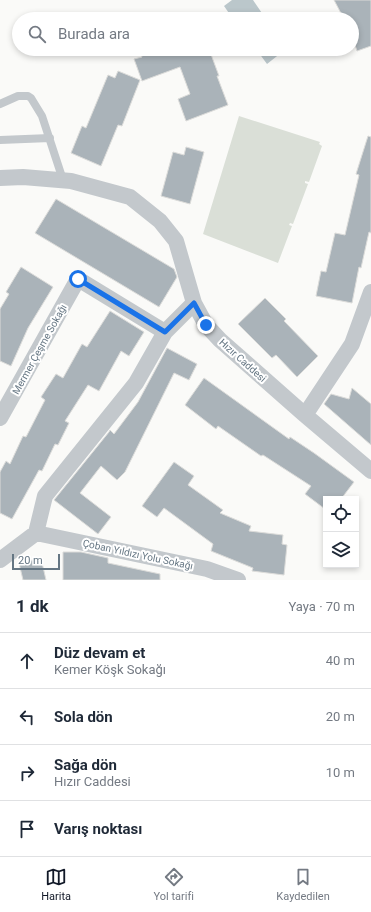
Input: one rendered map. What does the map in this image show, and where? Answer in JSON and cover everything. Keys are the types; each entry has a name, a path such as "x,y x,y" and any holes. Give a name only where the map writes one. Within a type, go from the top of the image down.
{"street":[{"name":"Hızır Caddesi","path":"0,178 23,177 71,181 130,198 160,221 176,241 194,303 206,325 220,340 305,415 371,470"},
{"name":"Mermer Çeşme Sokağı","path":"0,418 78,279 165,332"},
{"path":"305,415 352,344 371,292"},
{"path":"0,560 36,533 45,496 136,383 165,332 194,303"},
{"name":"Çoban Yıldızı Yolu Sokağı","path":"36,533 207,569 238,580"}],"lane":[{"path":"0,104 18,96 28,96 31,98 42,116 63,180"},
{"path":"0,140 50,138"}],"shaded area":[{"path":"232,0 253,0 261,12 228,12 224,6"},
{"path":"261,56 277,56 267,64"},
{"path":"239,116 320,142 319,144 322,146 309,182 305,181 305,183 308,184 293,224 290,223 289,225 292,226 278,263 203,234"}],"building":[{"path":"334,0 371,0 371,46 359,50 359,12 340,12"},
{"path":"212,56 219,76 217,76 228,105 186,121 178,99 190,94 180,67 142,81 134,59 142,57"},
{"path":"118,71 140,80 122,126 118,125 101,166 71,153 82,126 86,128 108,75 115,78"},
{"path":"368,136 371,137 371,233 369,232 361,268 359,267 352,303 316,296 321,271 326,272 335,233 345,235 359,175 356,174"},
{"path":"186,147 204,152 190,204 161,196 173,152 184,155"},
{"path":"56,199 174,269 177,277 159,307 35,233"},
{"path":"21,267 53,287 28,328 11,366 0,361 0,309 9,294 6,292"},
{"path":"265,298 286,319 284,321 318,356 297,377 276,355 272,358 238,324"},
{"path":"110,311 144,332 129,356 121,351 99,391 88,385 65,421 69,423 58,445 55,444 42,471 39,470 12,519 0,513 0,472 6,461 10,464 23,436 26,437 45,400 41,397 56,374 63,378 82,344 87,347"},
{"path":"167,348 197,364 189,380 174,373 125,472 117,480 101,466 80,493 111,517 98,534 54,500 110,430 114,434 138,402"},
{"path":"204,378 289,439 290,437 354,482 343,496 323,496 323,508 305,494 311,486 263,455 261,456 218,426 216,429 185,405"},
{"path":"352,388 371,404 371,445 324,404 331,394 349,399"},
{"path":"174,462 194,476 188,485 223,510 220,513 251,526 249,531 283,535 282,544 287,545 284,575 252,571 253,568 211,551 213,544 164,508 157,517 142,506"},
{"path":"63,552 81,552 108,558 108,563 160,574 160,580 63,580"},
{"path":"41,558 46,580 23,580 19,563"}],"route":[{"path":"78,279 165,332 194,303 206,325"}]}
